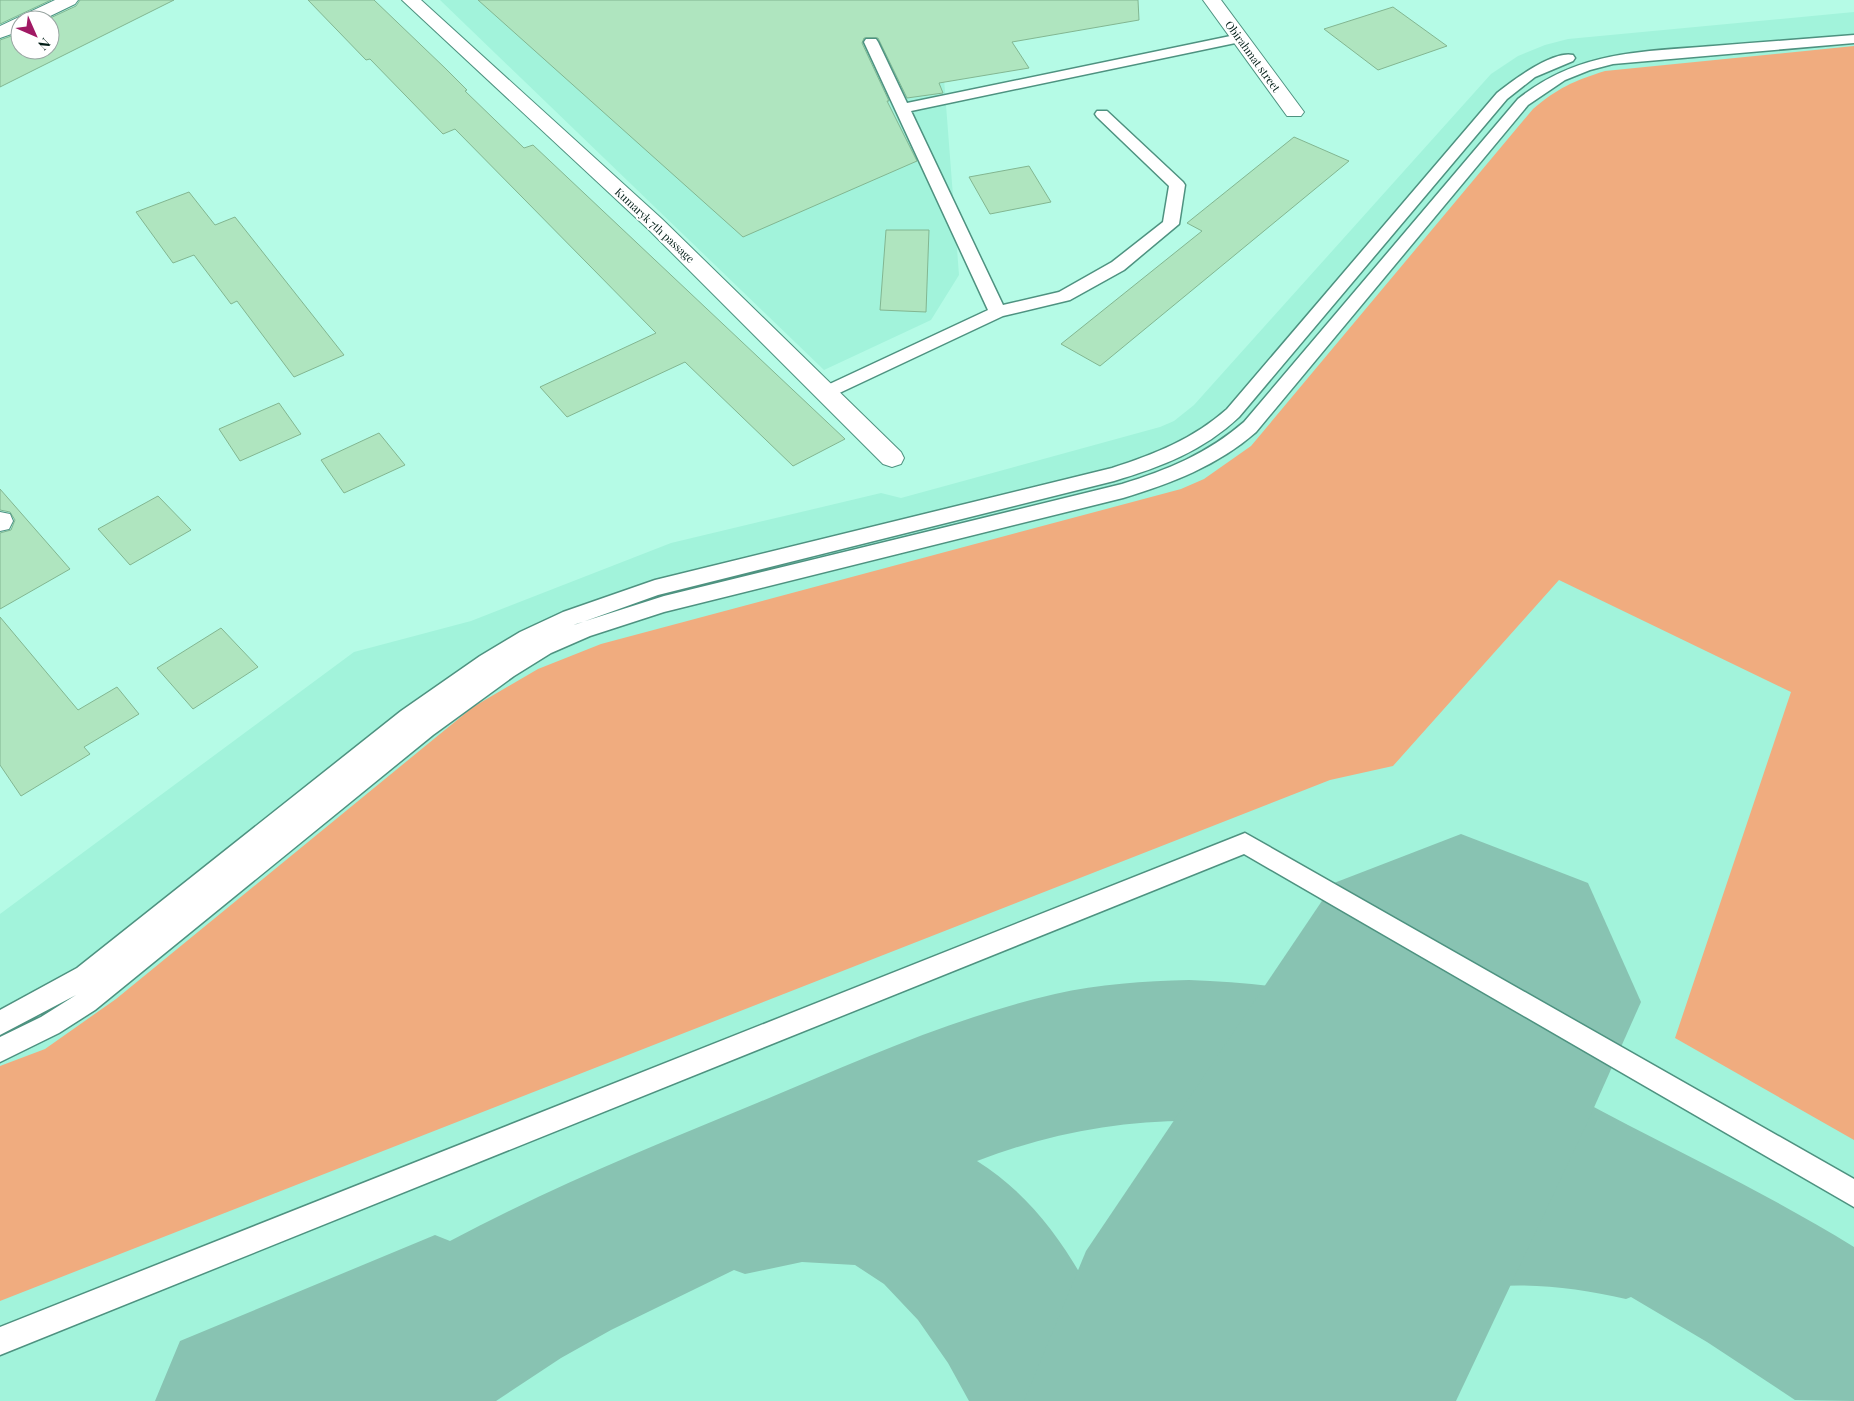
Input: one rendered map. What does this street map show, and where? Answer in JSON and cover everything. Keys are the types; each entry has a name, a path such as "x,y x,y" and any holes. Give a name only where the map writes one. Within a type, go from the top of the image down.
{"street":[{"path":"48,10 69,0"},
{"name":"Kumaryk 7th passage","path":"411,0 655,224 892,458"},
{"name":"Obirahmat street","path":"1212,0 1294,112"}],"lane":[{"path":"0,1023 43,1002 86,976 409,717 487,662 548,628 611,602 655,588 740,565 1114,474 1166,458 1197,443 1233,413 1502,96 1537,70 1569,58 1616,47 1854,27"},
{"path":"902,108 1240,38"},
{"path":"0,1050 50,1026 86,1002 425,729 507,670 544,647 607,622 655,606 1123,491 1180,472 1213,457 1250,427 1523,102 1543,84 1585,66 1629,57 1854,39"},
{"path":"871,42 998,312"},
{"path":"827,392 998,312 1064,296 1118,266 1171,224 1177,186 1102,114"},
{"path":"0,1341 1245,843 1854,1194"}],"shaded area":[{"path":"440,0 938,0 959,275 931,320 824,370"},
{"path":"1854,12 1854,1401 0,1401 0,914 354,652 471,621 671,543 881,493 901,498 1160,427 1174,421 1194,405 1491,74 1518,56 1545,45 1568,39"},
{"path":"1854,46 1854,1140 1675,1038 1791,692 1559,580 1393,766 1330,780 0,1301 0,1066 45,1049 116,999 473,707 538,669 601,644 1181,489 1204,479 1251,446 1533,109 1558,90 1605,71"}],"building":[{"path":"0,0 51,0 30,10 10,10 10,19 0,24"},
{"path":"80,0 174,0 60,57 60,13 76,6"},
{"path":"308,0 374,0 524,148 533,145 845,439 793,466 685,362 567,417 540,387 656,333 455,129 443,134 370,59 366,60"},
{"path":"478,0 1138,0 1139,20 1012,42 1029,68 939,83 943,93 907,98 878,38 864,38 862,43 889,101 887,101 917,161 743,237"},
{"path":"1393,7 1447,46 1378,70 1324,29"},
{"path":"10,36 10,60 54,60 0,87 0,40"},
{"path":"1294,137 1349,161 1100,366 1061,344 1202,231 1187,223"},
{"path":"1029,166 1051,202 990,214 969,177"},
{"path":"189,192 215,225 235,217 344,355 294,377 237,301 231,304 194,255 173,263 136,212"},
{"path":"886,230 929,230 926,312 880,310"},
{"path":"279,403 301,434 240,461 219,429"},
{"path":"379,433 405,465 344,493 321,460"},
{"path":"0,489 70,569 0,609 0,533 11,530 15,520 10,512 0,510"},
{"path":"158,496 191,530 130,565 98,529"},
{"path":"0,617 78,710 117,687 139,714 84,747 90,754 21,796 0,765"},
{"path":"221,628 258,667 193,709 157,668"}],"taxiway":[{"path":"362,1401 407,1364 454,1331 554,1273 659,1223 909,1115 982,1087 1057,1065 1101,1057 1189,1050 1234,1052 1322,1065 1365,1076 1407,1091 1429,1101 1715,1256 1854,1341"},
{"path":"745,1196 802,1184 854,1187 899,1202 940,1228 975,1263 1006,1305 1032,1352 1055,1401"},
{"path":"1243,1389 1300,1307 1327,1278 1342,1265 1373,1244 1406,1228 1441,1216 1478,1210 1516,1207 1554,1208 1591,1212 1626,1220"},
{"path":"240,1401 435,1317"}],"runway":[{"path":"1236,1401 1461,1002"}]}
